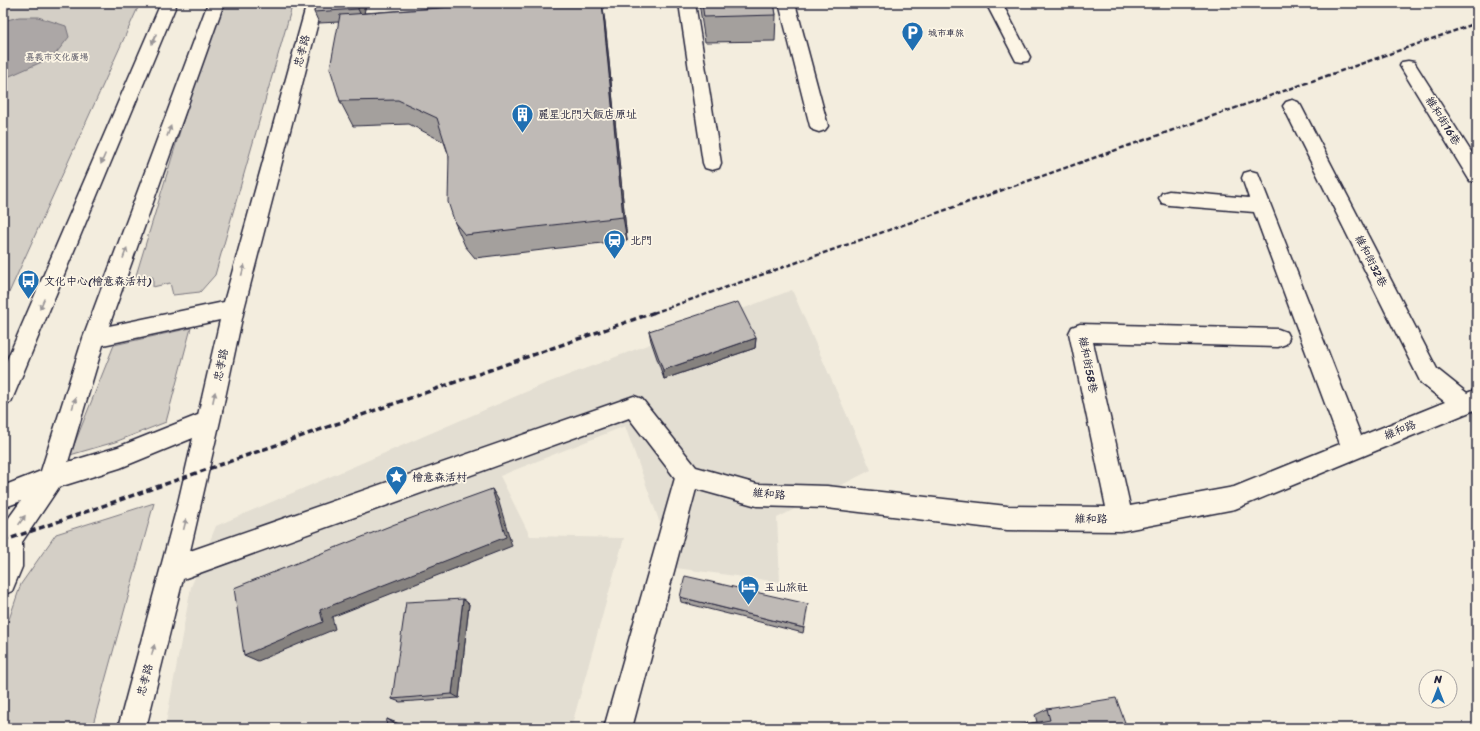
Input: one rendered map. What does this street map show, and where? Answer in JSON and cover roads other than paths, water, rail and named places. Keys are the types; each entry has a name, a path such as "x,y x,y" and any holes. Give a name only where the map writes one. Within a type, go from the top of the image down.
{"street":[{"path":"3,396 169,3"},
{"path":"3,582 9,567 9,539 51,478 94,338 216,3"},
{"name":"忠孝路","path":"132,728 173,570 209,421 233,309 315,3"},
{"path":"687,3 688,22 712,163"},
{"path":"787,3 819,126"},
{"path":"994,3 1022,57"},
{"name":"維和街16巷","path":"1408,66 1477,176"},
{"name":"維和街32巷","path":"1292,106 1429,376 1471,401"},
{"path":"1251,178 1354,449"},
{"path":"1169,198 1262,206"},
{"path":"94,338 233,309"},
{"name":"維和街58巷","path":"1122,520 1080,333 1278,338"},
{"name":"維和路","path":"688,476 757,495 827,497 1007,518 1122,520 1235,498 1471,401"},
{"path":"173,570 634,406 688,476 618,728"},
{"path":"3,497 51,478 120,457 209,421"}],"railway":[{"path":"653,313 1477,23"},
{"path":"3,541 655,312"}],"place":[{"name":"城市車旅","path":"912,52"},
{"name":"麗星北門大飯店原址","path":"523,134"},
{"name":"北門","path":"615,260"},
{"name":"文化中心(檜意森活村)","path":"29,300"},
{"name":"檜意森活村","path":"397,496"},
{"name":"玉山旅社","path":"748,606"}],"park label":[{"name":"嘉義市文化廣場","path":"57,57"}]}
